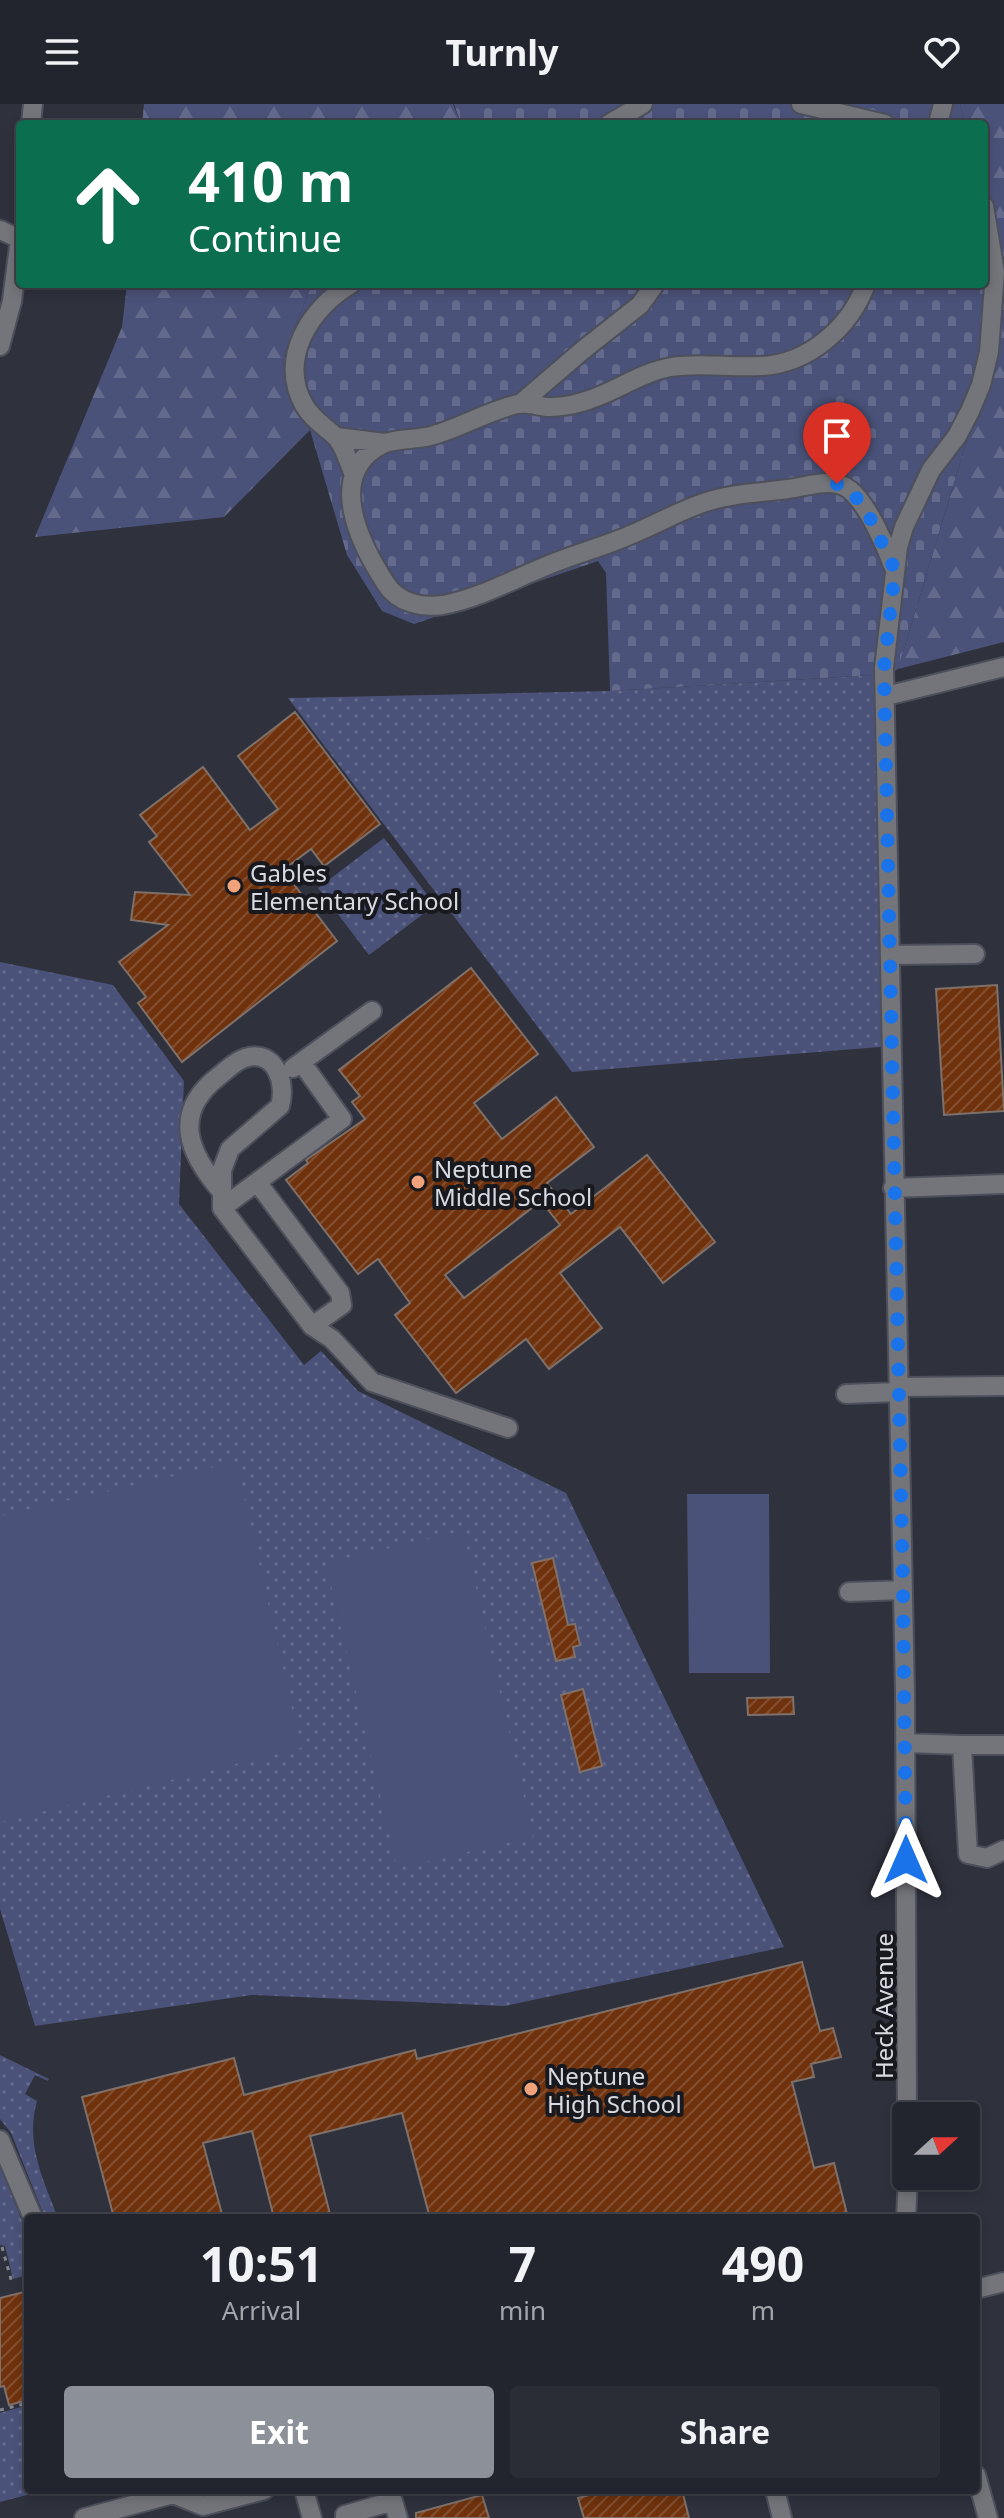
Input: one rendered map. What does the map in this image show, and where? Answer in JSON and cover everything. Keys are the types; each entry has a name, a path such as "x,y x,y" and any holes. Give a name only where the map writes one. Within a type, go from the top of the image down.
{"street":[{"path":"616,120 643,104"},
{"path":"801,104 868,120"},
{"name":"Heck Avenue","path":"907,2102 903,1590 884,668 898,547 912,508 931,470 957,436 970,411 981,385 989,352 995,272 988,230"},
{"path":"0,346 12,301 16,270"},
{"path":"346,288 324,304 308,324 295,360 295,382 306,408 318,423 337,437 385,443 433,436 520,404 640,305 652,288"},
{"path":"520,404 549,407 580,403 601,396 627,381 670,367 783,363 802,356 832,335 859,301 864,288"},
{"path":"337,437 354,475"},
{"path":"385,443 365,458 354,475 351,502 358,529 387,586 412,603 444,604 493,588 725,496 824,483 850,489 868,514 895,570"},
{"path":"886,696 1004,667"},
{"path":"890,955 975,954"},
{"path":"280,1075 302,1063 372,1011"},
{"path":"222,1200 222,1170 230,1149 280,1106 283,1088 280,1075 266,1060 247,1057 210,1083 199,1095 190,1112 189,1128 195,1156 202,1170 222,1200 312,1326 332,1339 372,1382 508,1428"},
{"path":"222,1200 257,1182 342,1119 302,1063"},
{"path":"257,1182 340,1293 342,1305 312,1326"},
{"path":"893,1188 1004,1184"},
{"path":"846,1394 897,1389 1004,1386"},
{"path":"849,1592 903,1590"},
{"path":"905,1743 1004,1745"},
{"path":"962,1745 968,1854 987,1858 1004,1850"},
{"path":"0,2140 31,2214"},
{"path":"906,2214 907,2190"},
{"path":"980,2288 1004,2282"},
{"path":"980,2484 993,2512"},
{"path":"84,2518 130,2498 160,2494"},
{"path":"179,2494 203,2506 249,2494"},
{"path":"305,2494 312,2518"},
{"path":"776,2494 782,2518"},
{"path":"345,2518 345,2515 393,2501 398,2518"}],"path":[{"path":"2,2247 12,2283"},
{"path":"0,2410 24,2404"}],"green space":[{"path":"144,104 453,104 459,120 142,120"},
{"path":"454,104 960,104 964,120 460,120"},
{"path":"960,104 1004,104 1004,287 988,221 988,120 964,120"},
{"path":"988,221 1004,287 1004,317 898,669 890,674 610,691 606,573 598,561 414,624 382,611 347,555 310,430 282,361 310,288 988,288"},
{"path":"127,288 310,288 282,361 310,430 224,517 35,537 122,327"},
{"path":"1004,317 1004,642 898,669 911,626"},
{"path":"890,674 892,1046 572,1072 288,698 610,691"},
{"path":"384,838 435,905 369,955 318,888"},
{"path":"0,962 113,985 184,1081 179,1204 304,1365 321,1351 358,1391 566,1493 784,1947 505,2006 252,1995 35,2026 0,1909"},
{"path":"236,1462 301,1748 0,1822 0,1516"},
{"path":"687,1494 769,1494 770,1673 689,1673"},
{"path":"463,1531 533,1837 397,1868 326,1563"},
{"path":"0,2055 49,2079 35,2075 25,2094 37,2101 34,2146 57,2214 43,2214 11,2133 0,2119"},
{"path":"0,2166 24,2226 24,2276 13,2279 5,2246 0,2245"},
{"path":"24,2406 24,2494 31,2494 0,2502 0,2413"}],"building":[{"name":"Gables Elementary School","path":"295,712 380,824 324,866 311,849 283,870 337,941 182,1062 138,1003 146,997 119,962 168,925 131,920 135,892 190,895 149,842 157,836 140,815 203,767 250,830 278,809 238,756"},
{"name":"Neptune Middle School","path":"471,968 538,1054 474,1103 502,1139 556,1097 594,1147 547,1183 571,1214 647,1155 715,1242 663,1283 620,1227 560,1273 602,1328 549,1369 526,1339 456,1393 395,1315 410,1303 378,1259 358,1274 286,1180 308,1163 306,1160 365,1119 352,1102 360,1096 339,1070","holes":["541,1201 560,1225 464,1298 445,1275"]},
{"path":"997,985 1004,1111 944,1115 936,989"},
{"path":"553,1558 568,1625 575,1624 580,1645 573,1647 575,1657 556,1661 532,1563"},
{"path":"583,1689 602,1766 580,1772 561,1695"},
{"path":"793,1697 794,1714 748,1715 747,1698"},
{"name":"Neptune High School","path":"802,1962 820,2031 833,2028 841,2057 811,2064 814,2077 792,2082 814,2168 834,2163 847,2214 429,2214 402,2113 310,2136 330,2214 273,2214 252,2131 203,2143 222,2214 113,2214 82,2097 234,2058 244,2095 415,2050 417,2059"},
{"path":"24,2292 24,2401 9,2405 4,2386 0,2387 0,2298"},
{"path":"593,2494 683,2494 689,2518 584,2518 578,2498"},
{"path":"482,2495 489,2518 416,2518 416,2513"}],"place":[{"name":"Gables Elementary School","path":"234,886"},
{"name":"Neptune Middle School","path":"418,1182"},
{"name":"Neptune High School","path":"531,2089"}],"route":[{"path":"837,484 850,489 868,514 895,570 884,668 906,1860"}]}
